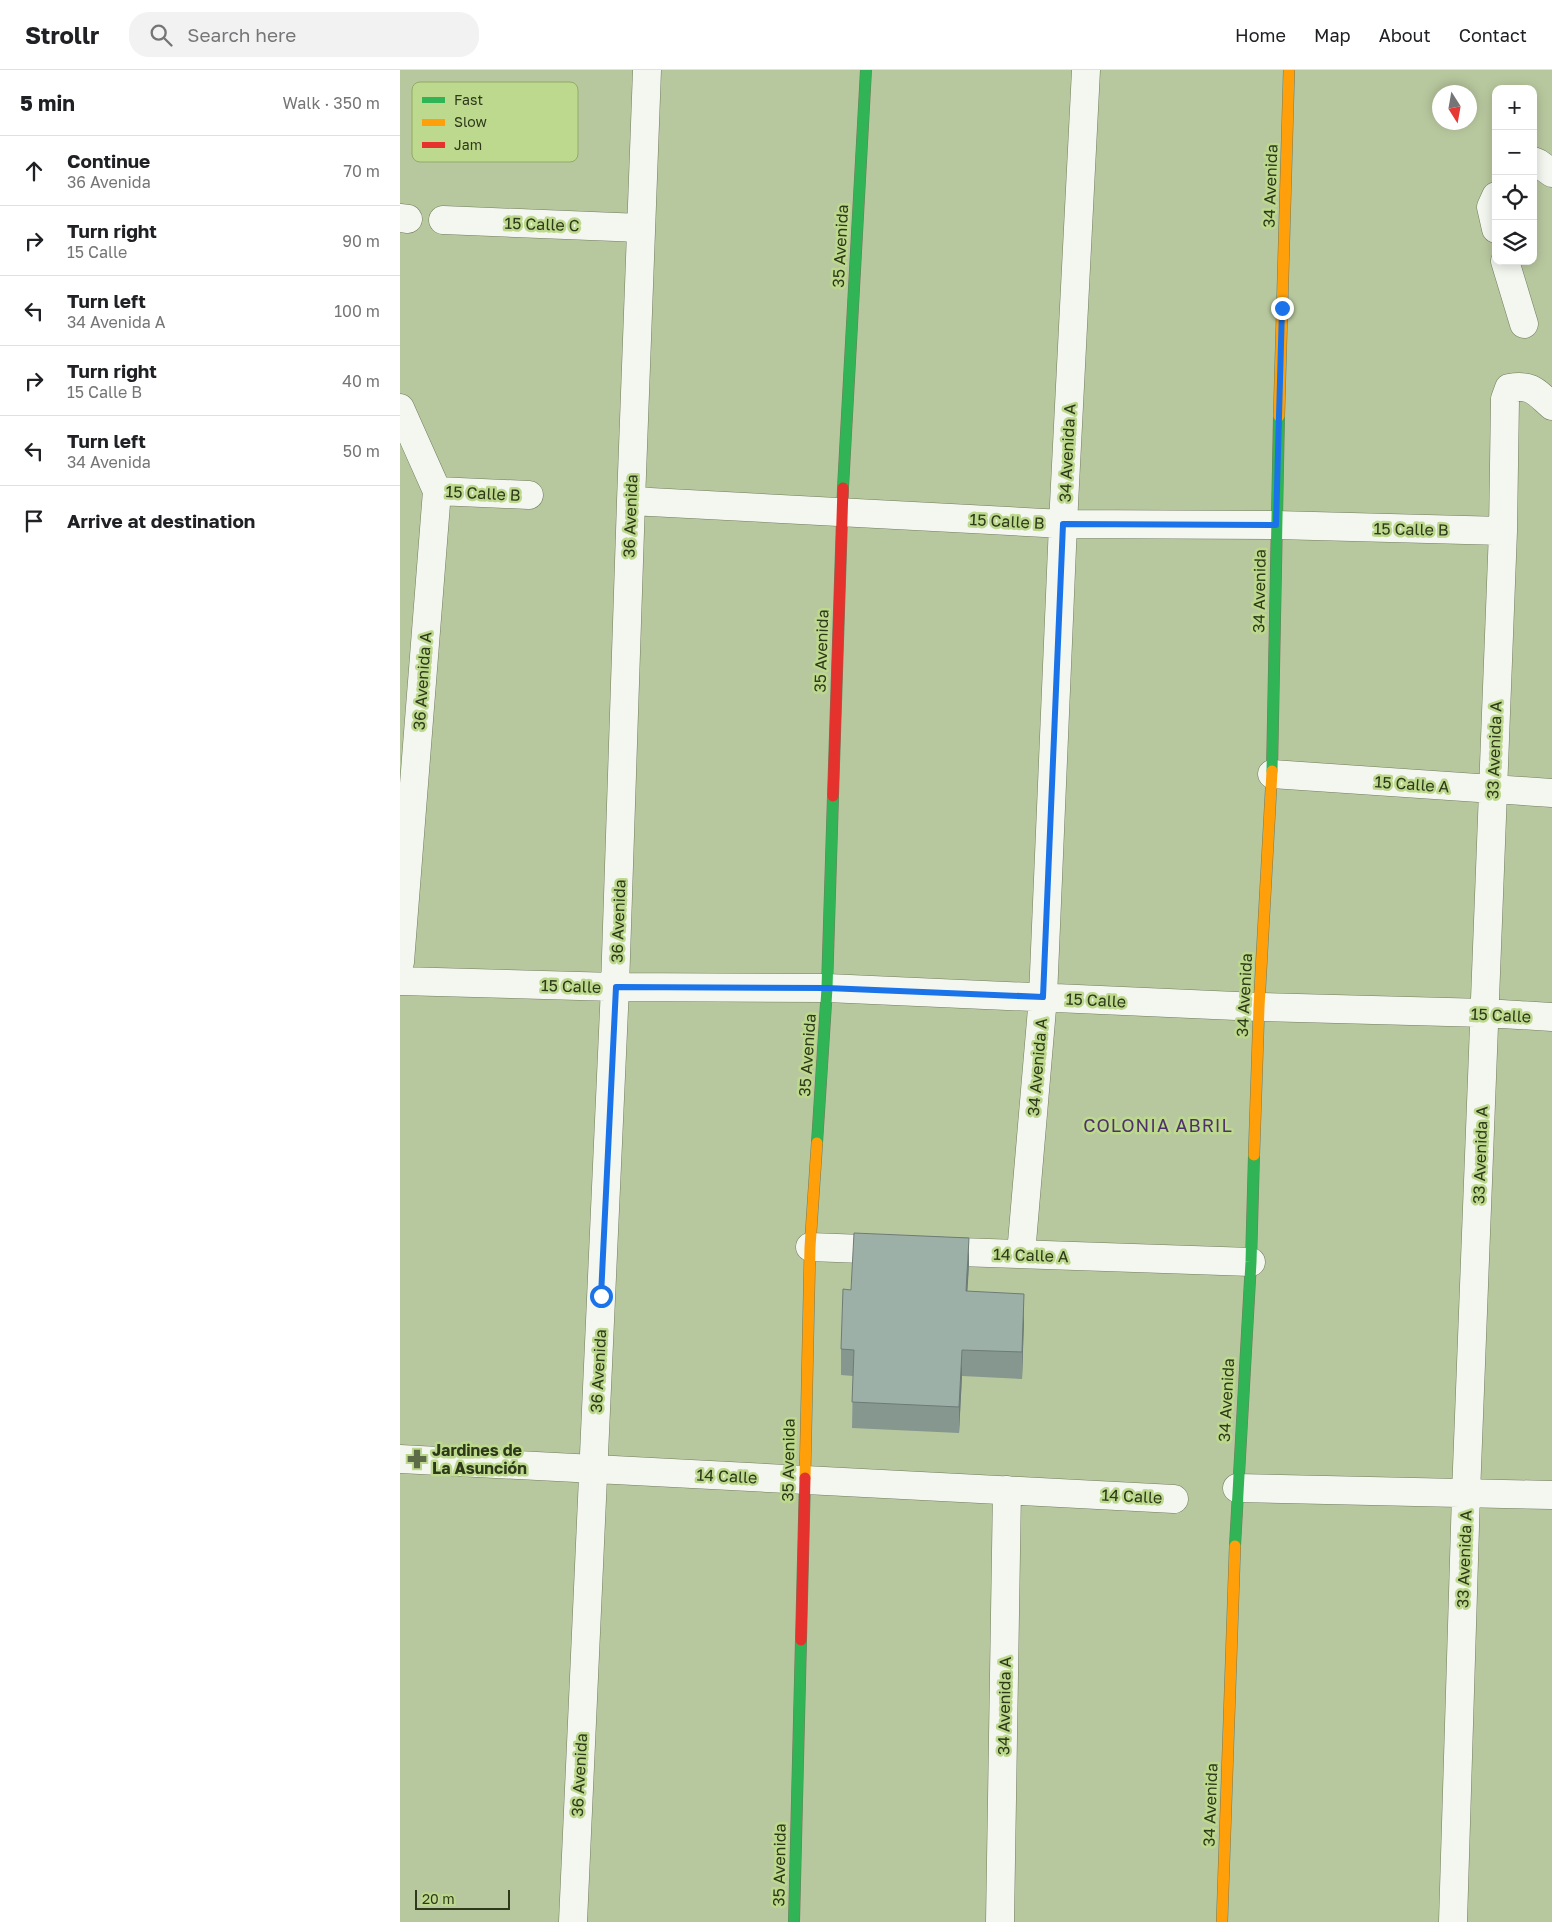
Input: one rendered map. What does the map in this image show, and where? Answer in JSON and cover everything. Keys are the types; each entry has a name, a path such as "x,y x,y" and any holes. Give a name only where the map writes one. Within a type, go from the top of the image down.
{"street":[{"name":"36 Avenida","path":"573,1922 616,987 631,501 648,70"},
{"name":"35 Avenida","path":"794,1922 810,1247 827,988 842,512 866,70"},
{"name":"34 Avenida A","path":"1021,1254 1043,997 1063,524 1086,70"},
{"name":"34 Avenida","path":"1222,1922 1237,1488 1251,1262 1259,1007 1272,774 1276,525 1289,70"},
{"path":"1537,163 1552,174"},
{"name":"15 Calle C","path":"443,220 641,228"},
{"path":"1506,265 1524,324"},
{"name":"33 Avenida A","path":"1453,1922 1466,1494 1503,531 1504,399 1509,388 1521,386 1532,389 1552,406"},
{"name":"36 Avenida A","path":"400,408 437,491 400,962"},
{"name":"15 Calle B","path":"437,491 529,495"},
{"name":"15 Calle B","path":"631,501 1063,524 1276,525 1503,531"},
{"name":"15 Calle A","path":"1272,774 1552,793"},
{"name":"15 Calle","path":"400,981 616,987 827,988 1259,1007 1552,1017"},
{"name":"14 Calle A","path":"810,1247 1251,1262"},
{"name":"14 Calle","path":"400,1458 593,1470 1174,1498"},
{"path":"1237,1488 1552,1495"},
{"name":"34 Avenida A","path":"1000,1922 1007,1490"}],"building":[{"path":"854,1233 969,1238 966,1291 1024,1294 1022,1352 962,1350 959,1407 852,1402 854,1350 841,1349 843,1289 851,1290"}],"traffic: fast":[{"path":"843,488 866,70"},
{"path":"1272,771 1279,416"},
{"path":"817,1143 827,988 833,796"},
{"path":"1235,1546 1251,1262 1254,1155"},
{"path":"794,1922 801,1640"}],"traffic: slow":[{"path":"1279,416 1289,70"},
{"path":"1254,1155 1259,1007 1272,771"},
{"path":"805,1478 810,1247 817,1143"},
{"path":"1222,1922 1235,1546"}],"traffic: jam":[{"path":"833,796 843,488"},
{"path":"801,1640 805,1478"}],"place":[{"name":"Jardines de La Asunción","path":"417,1459"}],"district":[{"name":"COLONIA ABRIL","path":"1158,1125"}],"route":[{"path":"601,1296 616,987 827,988 1043,997 1063,524 1276,525 1282,308"}]}
